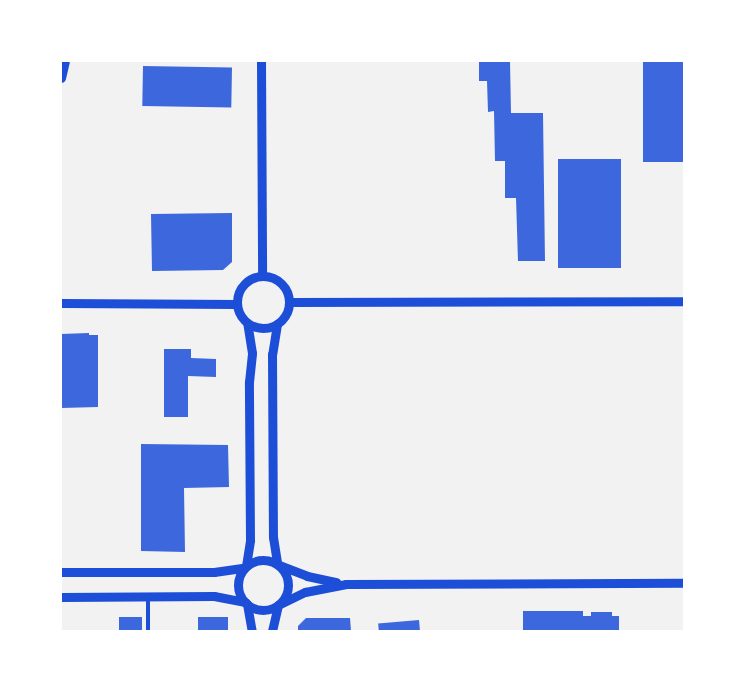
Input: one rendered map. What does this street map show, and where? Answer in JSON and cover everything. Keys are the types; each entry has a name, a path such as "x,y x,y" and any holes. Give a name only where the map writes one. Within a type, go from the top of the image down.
{"street":[{"path":"61,78 65,61"},
{"path":"261,61 262,276"},
{"path":"247,323 261,328 277,324 286,315 289,302 284,286 270,277 262,276 246,282 238,295 237,304 238,311 247,323 252,353 249,382 250,540 245,567 239,577 238,588 246,603 252,631"},
{"path":"289,302 684,301"},
{"path":"61,303 237,304"},
{"path":"272,631 279,604 286,595 288,584 286,574 278,564 274,537 272,354 277,324"},
{"path":"61,572 214,572 245,567 259,559 278,564 307,576 346,584"},
{"path":"61,597 217,596 246,603 262,610 305,592 346,584 684,583"}],"lane":[{"path":"148,596 148,631"}],"building":[{"path":"479,61 510,61 511,113 543,113 545,261 518,261 516,198 505,198 505,161 495,161 494,111 488,112 487,81 479,81"},
{"path":"643,61 684,61 684,162 643,162"},
{"path":"143,66 232,68 231,108 142,106"},
{"path":"558,159 621,159 621,268 558,268"},
{"path":"232,213 232,262 223,270 152,271 151,214"},
{"path":"89,333 89,335 98,335 98,407 61,408 61,334"},
{"path":"164,349 191,349 191,358 216,359 216,377 188,376 188,417 164,417"},
{"path":"141,444 228,445 229,487 184,488 185,552 141,551"},
{"path":"523,611 583,611 583,616 591,616 591,612 612,612 612,616 619,616 619,631 523,631"},
{"path":"119,617 142,617 142,631 119,631"},
{"path":"198,617 228,617 228,631 198,631"},
{"path":"306,618 350,618 351,631 298,631 298,626"},
{"path":"419,620 420,631 379,631 378,624"}]}
